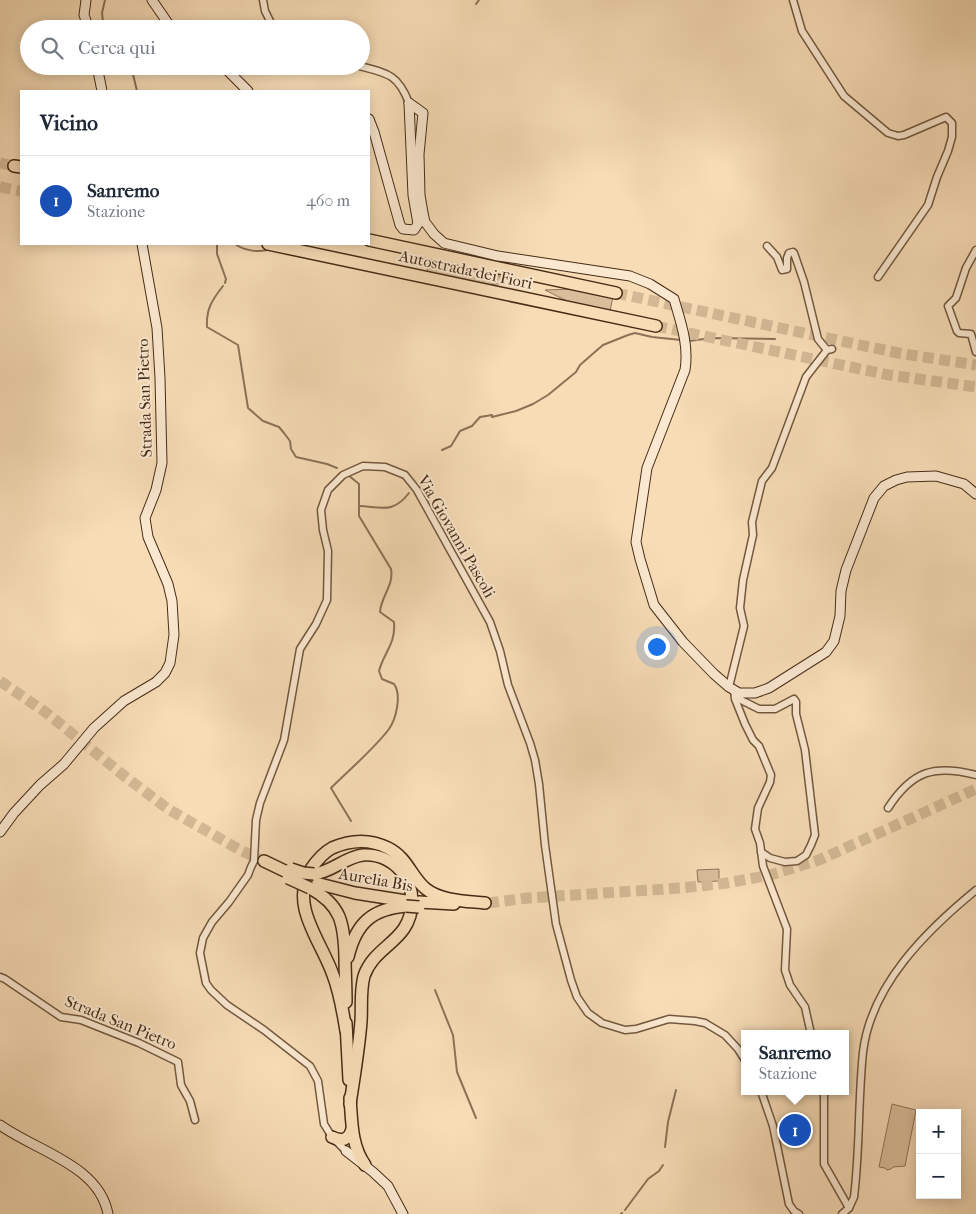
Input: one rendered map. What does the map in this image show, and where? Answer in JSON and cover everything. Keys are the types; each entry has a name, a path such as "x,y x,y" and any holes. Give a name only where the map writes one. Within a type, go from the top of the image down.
{"highway":[{"name":"Autostrada dei Fiori","path":"370,240 616,293"},
{"name":"Autostrada dei Fiori","path":"273,245 656,326"},
{"name":"Aurelia Bis","path":"268,863 289,873 312,882 406,904 460,905 486,903 454,899 434,894 420,883 410,867 395,852 376,844 349,842 323,854 312,869 304,882 303,901 307,917 334,976 346,1031"},
{"path":"350,1104 365,974 376,958 399,936 407,925 411,914 412,894 409,883 402,872 390,862 364,855 350,858 312,882 332,904 342,922 350,1104 353,1133 360,1157 365,1165"},
{"path":"346,991 348,957 358,929 375,914 406,904"},
{"path":"332,1137 344,1140 353,1133"},
{"path":"346,1151 353,1133"}],"street":[{"path":"86,0 84,15 86,20"},
{"path":"152,0 166,20"},
{"path":"263,0 270,20"},
{"path":"793,0 802,31 844,96 882,129 898,136 913,132 943,118 949,119 952,123 952,137 948,151 928,205 878,277"},
{"path":"370,69 391,75 402,86 409,103 413,195 418,224 414,230 403,229 400,225 370,122"},
{"path":"99,75 102,90"},
{"path":"232,75 247,90"},
{"path":"409,103 424,113 419,154 420,195 425,222 444,243 498,256 630,276 650,284 674,299 686,344 685,370 647,468 636,542 654,605 683,642 734,690 741,700 759,709 775,709 794,699 796,702 797,724 805,750 814,819 812,845 806,855 797,861 785,862 770,858 761,852"},
{"name":"Strada San Pietro","path":"0,832 14,813 40,785 64,764 94,728 124,701 156,682 165,673 170,663 174,635 172,601 168,584 148,537 145,518 156,490 162,463 157,328 142,245"},
{"path":"767,246 777,257 782,270 787,269 787,258 789,253 793,252 804,282 818,339 829,350 806,377 772,468 762,481 752,522 754,535 743,580 740,608 744,626 734,690 735,699 745,724 753,740 759,746 771,779 758,808 755,829 763,866 787,929 785,970 790,985 805,1007 810,1030"},
{"path":"976,250 966,268 956,298 948,306 959,333 972,334 976,352"},
{"name":"Via Giovanni Pascoli","path":"403,1214 388,1186 332,1137 324,1124 318,1081 310,1066 264,1030 227,1005 211,990 206,983 200,953 203,938 212,922 248,875 254,861 256,820 260,803 284,740 300,649 316,624 327,600 328,551 322,530 321,510 328,490 343,475 363,466 385,467 405,475 417,490 490,622 500,651 508,685 535,760 544,845 556,924 577,997 588,1013 602,1023 624,1030 636,1029 669,1019 705,1023 725,1035 741,1054"},
{"path":"734,690 755,693 768,688 826,652 834,641 840,616 841,591 846,570 874,498 884,486 907,477 936,476 964,484 976,494"},
{"path":"888,808 906,784 924,774 948,771 976,775"},
{"path":"842,1214 849,1208 854,1197 863,1050 871,1017 898,967 938,923 976,890"},
{"name":"Strada San Pietro","path":"0,977 61,1017 81,1020 139,1043 178,1062 181,1084 190,1100 195,1120"},
{"path":"763,1095 772,1120 789,1204 799,1214"},
{"path":"824,1095 824,1164 849,1208"},
{"path":"0,1125 88,1178 106,1202 108,1214"}],"shaded area":[{"path":"420,255 484,269 513,283 481,285 429,273"},
{"path":"573,289 613,297 610,311 571,303 545,290"},
{"path":"719,869 719,881 698,882 697,870"},
{"path":"892,1104 916,1110 905,1166 893,1167 887,1170 879,1167"}],"waterway":[{"path":"103,20 102,13 105,0"},
{"path":"476,4 479,0"},
{"path":"133,75 137,90"},
{"path":"217,245 217,254 226,279 225,283"},
{"path":"237,245 252,251 271,249"},
{"path":"223,286 210,305 207,327 238,345 248,408 263,421 279,427 290,441 291,449 296,457 337,468"},
{"path":"442,450 451,446 460,431 472,426 480,417 492,415 492,417 516,411 548,395 576,372 580,365 603,345 635,333 681,340"},
{"path":"689,341 712,338 775,339"},
{"path":"348,475 359,484 359,516 391,569 391,581 380,612 394,622 394,630 379,671 382,679 394,684 398,694 396,713 389,729 369,752 331,788 351,821"},
{"path":"359,506 392,507 403,500 409,493"},
{"path":"435,990 453,1035 457,1072 476,1118"},
{"path":"665,1147 668,1122 676,1090"},
{"path":"625,1210 648,1179 659,1171 663,1165"}],"tunnel":[{"path":"0,163 14,166"},
{"path":"0,187 20,191"},
{"path":"616,293 898,353 976,365"},
{"path":"656,326 889,375 976,387"},
{"path":"0,681 48,714 168,809 240,850 264,861"},
{"path":"488,903 528,898 681,888 727,883 770,875 819,860 976,789"}],"place":[{"name":"Sanremo","path":"795,1130"}]}
